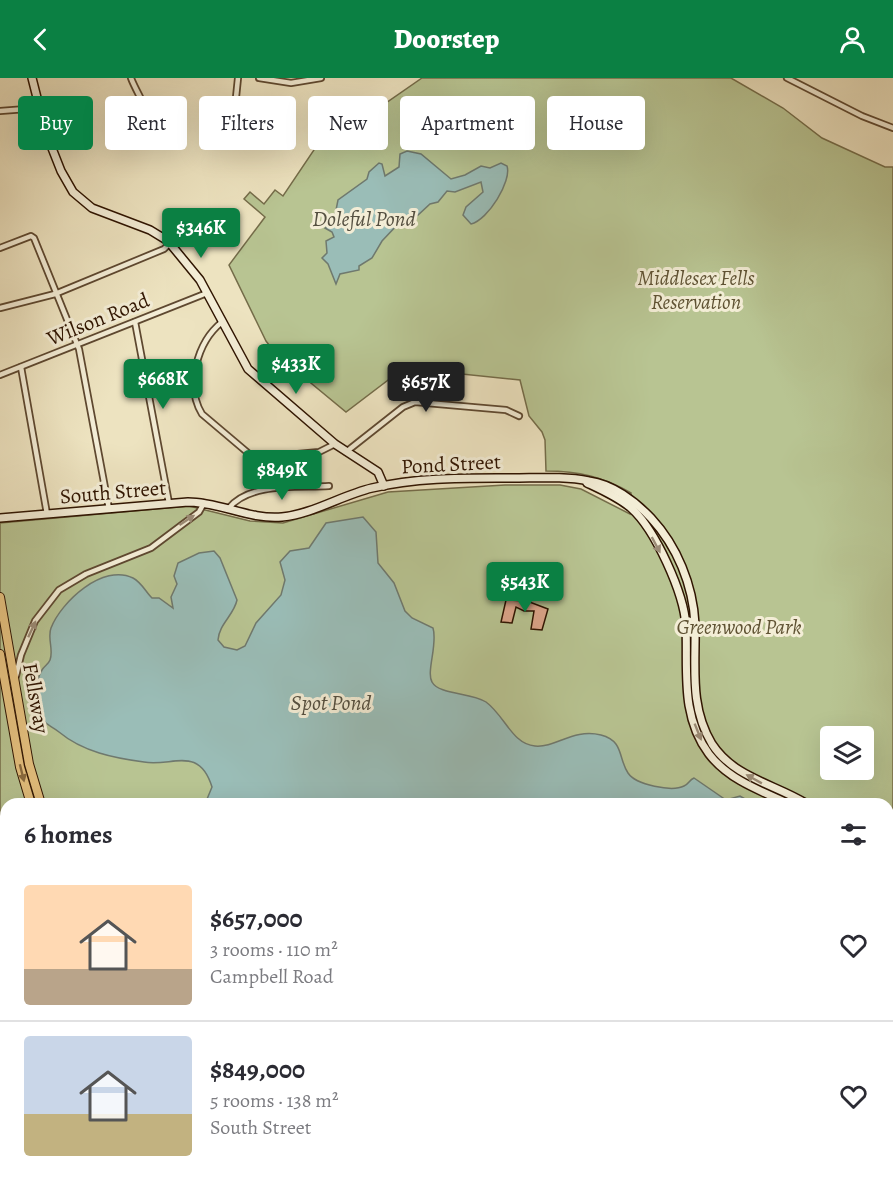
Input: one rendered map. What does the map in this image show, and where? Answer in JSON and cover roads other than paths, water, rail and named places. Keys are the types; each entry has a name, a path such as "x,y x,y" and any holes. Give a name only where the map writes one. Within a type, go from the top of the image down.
{"main road":[{"name":"Pond Street","path":"32,78 36,96"},
{"name":"Pond Street","path":"53,150 59,167 76,195 92,207 153,231 170,243 194,271 240,357 253,375 335,444 378,472 384,486 456,478 558,477 603,484 637,505 653,521 678,558 688,583 693,606 696,698 706,731 715,748 745,774 795,798"},
{"name":"Pond Street","path":"579,480 620,500 636,513 675,581 686,622 687,696 695,725 705,747 718,764 734,776 776,798"},
{"name":"South Street","path":"0,518 169,503 204,503 261,516 286,516 384,486"},
{"name":"Fellsway","path":"0,597 29,764 39,798"},
{"name":"Fellsway","path":"0,654 20,767 29,798"}],"street":[{"path":"131,78 139,96"},
{"path":"236,96 238,78"},
{"path":"259,78 291,83 321,78"},
{"path":"787,78 862,116 893,128"},
{"path":"0,111 18,110"},
{"path":"0,248 33,237 57,293 78,345 109,508"},
{"path":"0,308 57,293 165,249 170,243"},
{"name":"Wilson Road","path":"0,375 207,293"},
{"path":"135,322 169,503"},
{"path":"222,322 209,335 193,375 202,414 255,458 319,452 335,444"},
{"path":"21,367 47,514"},
{"path":"346,452 403,407 415,402 506,410 519,416"},
{"path":"229,508 249,493 329,486"},
{"path":"15,685 27,639 40,613 52,597 82,576 151,548 199,512 204,503"}],"water":[{"name":"Doleful Pond","path":"407,151 421,154 451,179 465,175 481,166 490,168 501,163 507,166 506,181 491,208 478,221 471,224 463,215 466,207 483,192 481,182 455,192 447,191 438,202 430,204 418,215 400,222 382,241 372,258 359,266 359,270 340,274 336,284 328,264 322,258 327,253 326,241 334,237 332,232 325,228 334,220 338,200 367,179 369,172 379,163 382,164 385,176 399,167 400,154"},
{"name":"Spot Pond","path":"363,517 376,532 378,563 394,583 405,611 412,618 433,628 431,677 436,686 486,702 514,735 527,744 543,746 582,734 601,735 614,741 628,773 638,781 654,786 678,788 694,778 723,798 207,798 212,787 200,766 192,762 154,763 99,753 68,739 41,718 37,710 36,692 40,675 51,656 51,628 64,607 84,588 97,580 121,575 133,578 152,598 159,598 173,608 171,597 177,584 174,576 178,563 199,553 214,551 220,558 237,600 221,629 218,640 224,647 237,650 245,646 256,623 281,595 285,580 280,562 290,551 309,548 326,523"}],"park label":[{"name":"Middlesex Fells Reservation","path":"696,290"},
{"name":"Greenwood Park","path":"739,627"}]}
